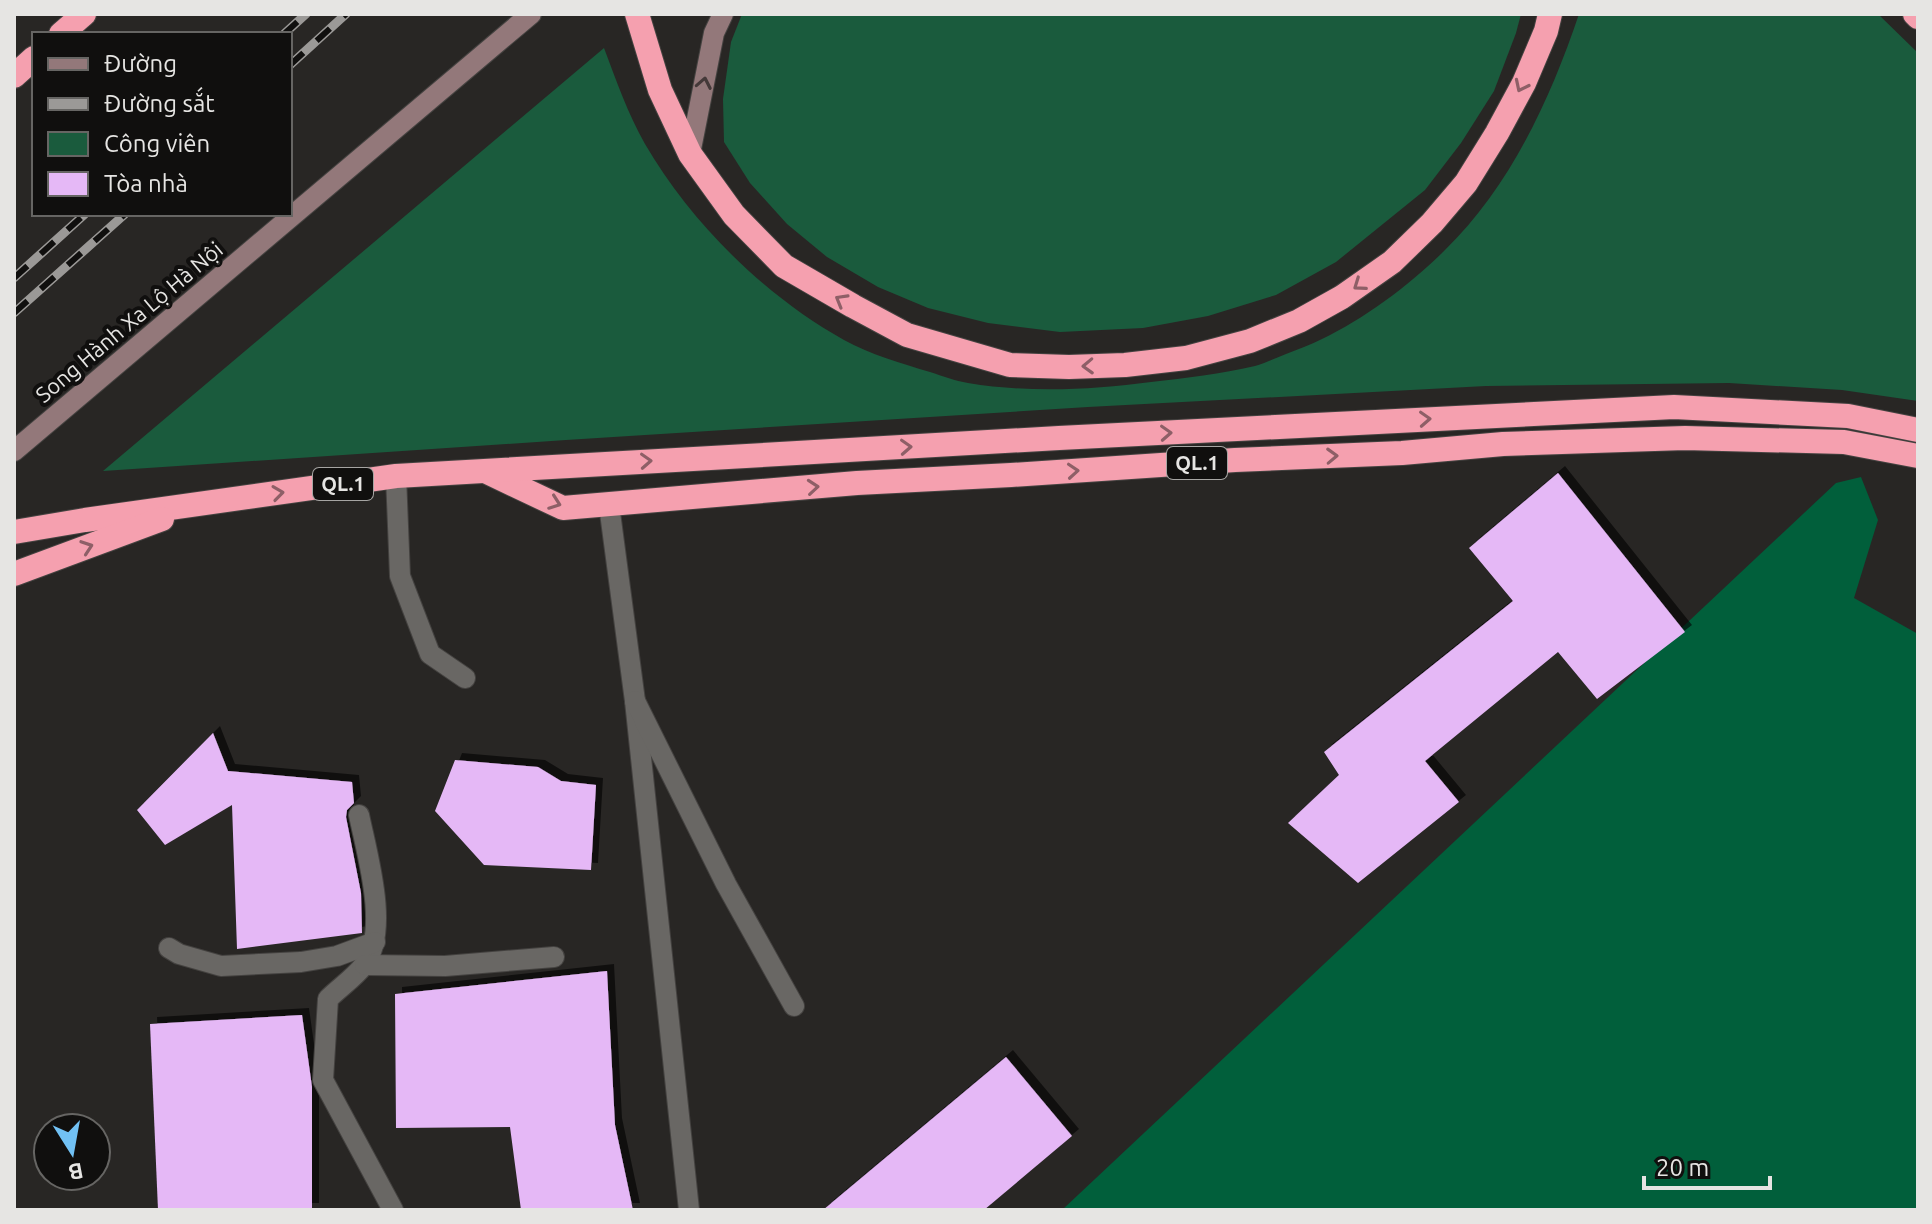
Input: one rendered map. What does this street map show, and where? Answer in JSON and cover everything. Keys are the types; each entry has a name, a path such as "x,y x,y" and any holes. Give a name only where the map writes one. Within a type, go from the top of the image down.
{"highway":[{"path":"63,32 84,14"},
{"path":"637,14 660,90 690,154 734,215 784,266 907,335 1010,365 1069,367 1186,358 1250,341 1299,321 1342,297 1392,262 1432,223 1466,183 1524,83 1550,14"},
{"path":"14,76 32,60"},
{"name":"QL.1","path":"14,532 396,476 1043,439 1674,407 1848,416 1918,430"},
{"name":"QL.1","path":"485,471 563,508 857,483 1402,453 1518,443 1685,438 1844,442 1918,456"},
{"path":"14,574 201,504"}],"main road":[{"name":"Song Hành Xa Lộ Hà Nội","path":"14,451 531,14"},
{"path":"690,154 714,33 723,14"}],"street":[{"path":"396,476 400,576 430,654 465,678"},
{"path":"609,505 635,701 689,1210"},
{"path":"635,701 726,884 794,1006"},
{"path":"359,815 375,889 375,942 365,965 328,999 323,1080 393,1210"},
{"path":"169,948 221,966 301,962 337,956 375,942"},
{"path":"365,965 445,966 554,957"}],"green space":[{"path":"742,14 1521,14 1494,91 1461,143 1425,190 1336,262 1276,295 1208,316 1143,328 1060,332 988,323 928,308 878,287 827,257 787,224 750,183 724,142 723,99 731,42"},
{"path":"1579,14 1878,14 1918,53 1918,401 1842,390 1729,383 1486,386 1088,407 103,471 604,48 633,121 684,202 732,255 786,302 854,345 954,380 1013,388 1083,388 1128,385 1255,366 1322,339 1402,288 1468,226 1508,171 1541,110"},
{"path":"1861,477 1878,520 1854,598 1918,634 1918,1210 1062,1210 1836,483"}],"building":[{"path":"1558,473 1685,632 1597,699 1558,652 1425,761 1459,802 1358,883 1288,823 1339,775 1324,752 1513,601 1469,548"},
{"path":"213,733 228,771 352,782 354,803 347,810 346,817 361,893 362,933 237,949 232,805 165,845 137,810"},
{"path":"455,760 538,767 561,781 596,785 591,870 484,865 435,811"},
{"path":"607,971 615,1125 633,1210 521,1210 510,1127 396,1128 395,994"},
{"path":"302,1015 312,1087 312,1210 158,1210 150,1024"},
{"path":"1006,1057 1072,1136 984,1210 823,1210"}],"railway":[{"path":"286,32 306,14"},
{"path":"292,63 346,14"},
{"path":"14,278 83,216"},
{"path":"14,313 123,216"}]}
